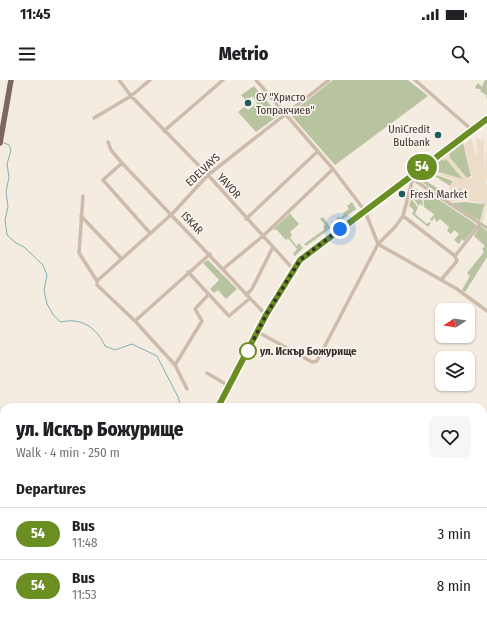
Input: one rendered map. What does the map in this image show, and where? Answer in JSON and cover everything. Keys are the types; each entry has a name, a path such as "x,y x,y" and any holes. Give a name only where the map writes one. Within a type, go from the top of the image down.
{"main road":[{"path":"0,142 11,80"}],"street":[{"name":"YAVOR","path":"119,80 131,96 208,175 294,269"},
{"path":"94,118 131,96 150,80"},
{"path":"164,131 223,80"},
{"path":"256,80 333,169 365,211 378,244 457,289 487,311"},
{"name":"EDELVAYS","path":"97,281 172,214 208,175 285,113 329,80"},
{"path":"415,80 472,130"},
{"path":"220,403 266,315 294,269 304,256 487,119"},
{"name":"ISKAR","path":"108,142 111,150 122,163 210,254 249,299 266,315"},
{"path":"246,218 318,151"},
{"path":"122,163 103,180 150,233"},
{"path":"223,269 263,236 333,169"},
{"path":"258,332 312,362 317,361 378,244 395,227 403,216 414,173"},
{"path":"414,173 417,182 487,228"},
{"path":"83,196 79,253 97,281 97,284 135,321 175,365 187,389"},
{"path":"81,216 121,258"},
{"path":"403,216 455,256 457,261 441,280"},
{"path":"455,256 480,224"},
{"path":"246,295 252,289 273,246"},
{"path":"135,321 188,272 210,254"},
{"path":"188,272 229,316 249,299"},
{"path":"175,365 202,321 195,309 209,294"},
{"path":"207,373 229,386"}],"green space":[{"path":"333,80 408,80 428,96 335,165 290,114"},
{"path":"485,80 487,80 487,100 486,95 480,91 481,89 477,89 475,87 478,83 482,87"},
{"path":"254,86 279,115 256,132 238,112 244,107 248,110 257,103 252,96 246,101 241,95"},
{"path":"463,143 471,176 467,178 449,157 449,154"},
{"path":"443,159 446,159 463,179 458,179 431,170 432,166"},
{"path":"423,172 428,172 453,181 450,186 430,173 426,181 443,192 441,195 422,182 421,175"},
{"path":"415,188 421,192 423,206 420,204 419,206 412,197"},
{"path":"459,188 471,197 459,199 445,197 449,191 453,197 458,197"},
{"path":"423,192 431,197 432,195 477,225 464,241 462,239 459,244 454,240 459,234 454,230 451,234 447,231 449,227 440,219 437,222 435,217 432,221 430,220 434,214 424,207"},
{"path":"411,199 418,207 415,214 427,224 429,222 431,223 428,227 412,214 414,210 409,206"},
{"path":"352,202 356,209 334,226 331,222 333,221 334,223 338,216 340,218 344,215 343,213 349,209 347,206"},
{"path":"465,202 482,204 485,202 480,221 451,203"},
{"path":"291,213 299,224 290,232 292,235 290,238 297,246 299,243 303,248 295,256 293,254 297,249 288,238 286,240 276,229 273,229"},
{"path":"323,217 331,228 306,246 304,244 325,229 323,227 325,225 320,219"},
{"path":"480,226 487,231 487,257 465,292 462,290 470,276 467,273 484,252 482,249 485,246 474,236"},
{"path":"208,260 237,289 226,299 218,290 214,293 210,289 219,280 203,263"}],"shaded area":[{"path":"476,137 481,141 484,140 484,175 487,138 487,179 485,182 487,185 487,203 483,222 481,221 485,202 481,203 464,200 450,202 447,200 467,198 472,195 459,188 458,196 453,196 449,188 454,180 428,171 423,171 456,146 458,147 449,154 449,157 467,179 472,177 464,145 472,138 477,157","holes":["442,159 444,161 446,159 463,179 432,170 432,165"]}],"waterway":[{"path":"2,142 9,145 11,150 7,164 9,177 6,192 8,207 5,220 7,235 16,243 24,247 43,265 47,275 44,290 47,304 54,316 61,322 75,321 88,325 98,334 105,346 115,350 132,344 157,356 180,403"}],"bus line":[{"name":"54","path":"220,403 266,315 300,260 487,119"}],"place":[{"name":"СУ \"Христо Топракчиев\"","path":"248,103"},
{"name":"UniCredit Bulbank","path":"438,135"},
{"name":"Fresh Market","path":"402,194"},
{"name":"ул. Искър Божурище","path":"248,351"}],"route":[{"path":"248,351 266,315 300,260 340,229"}]}
